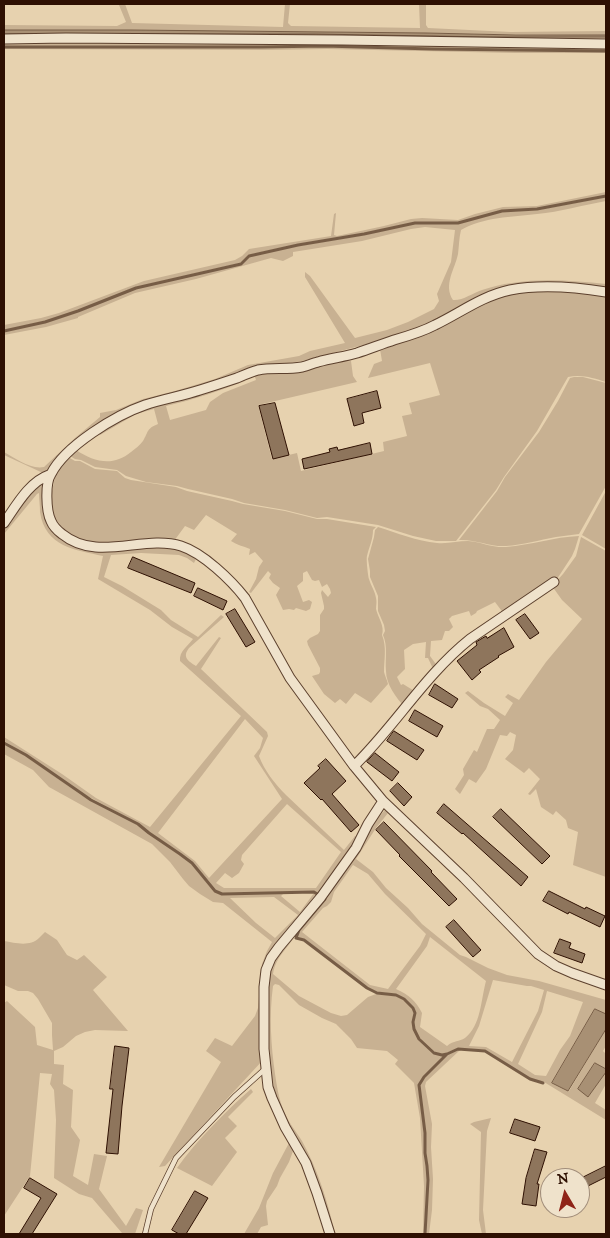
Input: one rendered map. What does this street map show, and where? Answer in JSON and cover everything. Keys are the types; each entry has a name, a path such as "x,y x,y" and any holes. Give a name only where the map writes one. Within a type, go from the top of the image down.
{"street":[{"path":"4,39 361,40 606,44"},
{"path":"606,292 566,287 510,290 485,298 424,330 355,354 301,367 266,368 194,392 145,405 112,420 66,455 50,475 48,488 48,511 51,521 57,530 75,542 104,548 155,544 181,546 198,555 220,571 245,598 290,678 354,766 383,801 464,878 538,954 556,966 606,984"},
{"path":"4,523 34,484 50,475"},
{"path":"354,766 376,744 424,686 459,648 554,582"},
{"path":"330,1234 318,1193 306,1163 285,1127 268,1087 264,1049 264,987 266,970 290,933 321,897 356,848 368,824 383,801"}],"lane":[{"path":"145,1234 151,1210 176,1158 234,1097 266,1068"}],"shaded area":[{"path":"79,4 125,4 132,23 283,27 285,4 290,4 288,23 291,26 420,28 419,4 426,4 426,25 428,28 511,32 606,31 606,35 4,30 4,25 117,26 126,22 119,5"},
{"path":"4,30 606,35 606,37 315,34 4,34"},
{"path":"127,33 606,37 606,41 4,37 4,34"},
{"path":"4,43 323,43 606,48 606,50 324,45 4,46"},
{"path":"324,47 606,51 606,53 327,49 4,49"},
{"path":"606,192 606,195 537,209 502,210 458,223 415,222 248,255 240,263 136,287 45,321 4,330 4,325 59,313 144,281 235,260 249,249 331,236 334,214 336,213 334,235 337,236 411,219 458,220 503,207 537,206"},
{"path":"606,197 606,201 554,212 488,220 461,230 458,254 449,289 453,300 508,283 524,281 583,282 606,284 606,288 520,285 398,336 302,361 256,368 214,383 138,404 43,473 4,455 4,452 34,467 44,467 100,417 100,413 116,410 143,399 215,379 248,365 299,356 310,351 345,343 305,277 305,272 310,276 355,338 387,330 408,322 434,309 439,301 437,294 451,262 455,230 425,227 362,241 293,252 293,256 283,261 271,258 196,279 135,293 78,318 46,327 4,335 4,331 45,323 79,312 136,288 241,264 249,256 415,224 458,224 502,212 538,210"},
{"path":"525,291 575,291 606,295 606,382 583,376 568,377 537,431 496,490 456,541 436,541 378,525 327,517 317,518 244,503 177,486 146,482 126,476 117,470 95,467 70,456 76,450 97,460 110,461 124,457 142,442 150,429 158,424 154,409 136,414 100,435 98,432 140,410 244,377 245,381 235,385 166,406 170,420 206,410 210,402 223,393 256,380 254,374 282,370 308,370 328,363 351,361 353,376 357,382 258,405 272,459 297,453 301,471 384,451 383,442 407,436 402,416 412,414 409,403 440,395 430,363 368,378 374,364 382,361 380,349 494,298"},
{"path":"583,377 606,383 606,486 579,534 506,546 459,540 539,432 570,378"},
{"path":"68,457 95,469 117,471 125,478 131,480 176,487 243,504 317,519 376,527 373,530 367,564 369,579 375,595 376,609 383,628 382,635 385,649 384,672 388,684 371,703 355,693 346,704 340,699 335,703 324,694 312,676 319,674 320,668 307,641 320,631 320,615 324,609 321,593 322,590 328,597 331,593 327,584 322,587 319,580 312,580 307,571 303,573 303,581 297,586 303,602 309,600 312,602 310,609 306,611 296,608 294,610 283,610 276,595 280,588 269,578 271,574 268,571 251,593 249,592 263,561 255,552 249,555 250,549 231,541 237,534 206,515 194,530 185,526 174,541 95,544 68,535 55,519 51,507 51,496 55,477"},
{"path":"42,482 44,485 46,510 70,542 140,548 163,547 187,553 196,559 194,563 179,555 141,553 111,555 104,577 161,610 171,620 198,637 221,615 224,617 189,648 186,654 187,659 196,666 219,637 221,638 201,669 267,732 268,736 259,756 270,777 286,795 344,850 355,836 358,837 317,893 315,891 222,893 215,891 192,863 181,853 139,824 82,793 4,741 4,737 96,798 150,827 241,716 180,661 182,651 193,639 172,627 150,610 98,579 103,556 82,552 63,545 48,533 40,512 39,493 4,534 4,528","holes":["245,719 263,738 260,748 254,756 282,799 209,878 195,861 158,833","287,804 341,852 316,888 224,888 216,883 225,873 232,878 239,873 244,864 241,860 242,855"]},
{"path":"606,491 606,549 582,535"},
{"path":"378,527 430,542 468,541 501,547 579,536 572,556 557,579 504,614 495,602 471,616 469,611 452,616 449,619 453,627 449,631 445,631 442,640 431,641 430,656 438,667 434,671 428,658 425,658 426,642 413,644 404,650 405,669 397,677 401,685 403,684 416,692 405,707 395,695 386,676 386,653 383,635 385,631 378,611 378,596 370,577 368,559 375,530"},
{"path":"581,537 606,551 606,877 573,865 578,832 568,828 566,820 556,811 553,815 541,807 536,789 530,795 528,794 540,779 529,768 524,773 505,759 513,750 516,735 510,732 507,736 500,735 486,769 476,783 469,779 460,794 455,789 464,775 463,769 474,750 477,752 487,729 494,729 500,720 465,693 468,691 505,716 513,703 505,697 508,694 519,700 546,662 582,619 562,600 552,586 576,556"},
{"path":"4,743 26,756 81,795 138,825 180,854 191,864 214,892 222,894 284,893 281,896 300,912 314,893 318,895 268,959 263,1060 165,1166 159,1167 221,1062 206,1051 215,1038 232,1046 255,1016 258,1008 262,964 272,942 223,903 213,902 189,886 170,862 152,844 49,787 33,770 4,754","holes":["274,897 298,915 275,938 230,898"]},
{"path":"385,810 388,813 356,859 373,872 386,888 422,924 460,955 507,975 539,981 606,1000 606,1014 595,1010 552,1083 569,1091 606,1029 606,1046 603,1051 606,1054 606,1069 594,1063 588,1097 606,1072 606,1084 595,1103 606,1110 606,1120 544,1082 531,1079 486,1050 458,1048 442,1054 435,1052 420,1038 415,1029 416,1013 414,1007 396,994 377,992 367,988 305,939 297,937 300,930 326,899 323,897 371,826","holes":["353,865 368,874 385,894 426,934 420,946 388,989 370,985 302,932 323,908 331,902 334,892","430,937 486,981 480,1012 474,1027 465,1038 447,1046 420,1027 422,1013 420,1009 412,999 396,989 427,946","493,980 544,990 538,1011 512,1062 486,1047 469,1046 479,1026","547,991 583,1002 570,1036 546,1076 535,1075 518,1064 542,1012"]},
{"path":"298,929 277,961 273,974 299,996 331,1013 341,1016 347,1015 368,997 376,994 396,996 412,1008 414,1013 414,1030 419,1039 434,1054 444,1055 418,1085 427,1166 424,1234 424,1186 420,1118 414,1083 395,1064 398,1060 387,1051 357,1048 336,1024 299,1005 279,985 275,984 273,986 271,1008 271,1030 279,1098 318,1175 335,1234 316,1178 297,1137 282,1113 275,1093 268,1060 267,1020 270,970 274,959"},
{"path":"45,932 57,940 67,955 77,960 84,955 107,977 93,990 128,1031 95,1030 76,1036 63,1047 54,1051 54,1064 64,1065 63,1084 73,1090 71,1127 80,1140 73,1176 88,1185 94,1154 107,1156 99,1189 126,1226 136,1208 143,1210 135,1234 122,1233 92,1198 79,1194 54,1178 56,1120 54,1090 50,1084 52,1074 40,1073 30,1176 4,1216 4,1003 7,1001 35,1027 37,1045 53,1050 52,1023 38,999 33,993 18,991 4,985 4,941 22,944 31,943"},
{"path":"595,1009 606,1014 606,1029 568,1091 552,1083"},
{"path":"460,1050 426,1082 425,1086 432,1124 433,1179 429,1234 426,1234 428,1166 426,1133 419,1085 447,1055"},
{"path":"595,1063 606,1069 606,1072 588,1097 578,1089"},
{"path":"251,1089 253,1092 228,1117 237,1126 225,1138 237,1152 212,1186 177,1168 193,1147"},
{"path":"491,1118 487,1131 483,1210 486,1234 482,1234 479,1220 481,1132 470,1124"},
{"path":"289,1143 292,1143 303,1161 323,1218 320,1219 306,1175 296,1151 293,1151 277,1186 267,1201 268,1225 261,1227 257,1234 244,1234 259,1208 273,1173"}],"building":[{"path":"377,391 381,408 362,413 364,423 354,426 347,399"},
{"path":"275,403 289,455 273,459 259,406"},
{"path":"370,443 372,454 304,469 302,459 330,452 329,449 337,447 338,450"},
{"path":"133,557 195,583 191,593 128,568"},
{"path":"198,588 227,601 223,610 194,596"},
{"path":"235,609 255,642 246,647 226,614"},
{"path":"525,614 539,633 530,639 516,620"},
{"path":"504,628 514,647 479,670 481,672 472,680 457,661 477,645 476,642"},
{"path":"435,684 458,699 452,708 429,695"},
{"path":"415,710 443,726 437,737 409,721"},
{"path":"394,731 424,750 417,760 387,741"},
{"path":"375,753 399,772 392,781 367,762"},
{"path":"326,759 346,781 332,794 359,825 351,832 322,799 304,783 320,768 318,766"},
{"path":"398,783 412,797 404,806 390,791"},
{"path":"444,804 528,877 521,886 463,833 437,813"},
{"path":"501,809 550,856 542,864 493,817"},
{"path":"384,822 457,899 449,906 376,830"},
{"path":"549,891 585,909 586,907 605,916 600,927 543,901"},
{"path":"454,920 481,950 473,957 446,927"},
{"path":"560,939 571,943 569,948 585,954 582,963 554,953"},
{"path":"115,1046 129,1048 118,1154 106,1153 113,1089 110,1089"},
{"path":"515,1119 540,1127 535,1141 510,1133"},
{"path":"535,1149 547,1152 542,1168 540,1168 536,1206 522,1204 526,1178"},
{"path":"606,1166 606,1177 590,1185 590,1174"},
{"path":"30,1178 57,1194 32,1234 19,1234 41,1198 24,1188"},
{"path":"195,1191 208,1198 186,1234 179,1234 172,1230"}],"waterway":[{"path":"4,47 324,46 606,51"},
{"path":"4,331 45,322 136,288 241,264 249,256 298,245 415,223 458,223 502,211 537,209 606,196"},
{"path":"4,743 26,755 91,800 138,824 192,863 215,891 222,894 314,892 325,899 299,930 296,938 304,940 367,988 377,993 396,995 404,999 413,1008 415,1013 414,1029 419,1039 434,1053 442,1055 458,1049 485,1051 530,1079 543,1083"},
{"path":"425,1234 428,1180 419,1085 424,1077 447,1054"}]}
